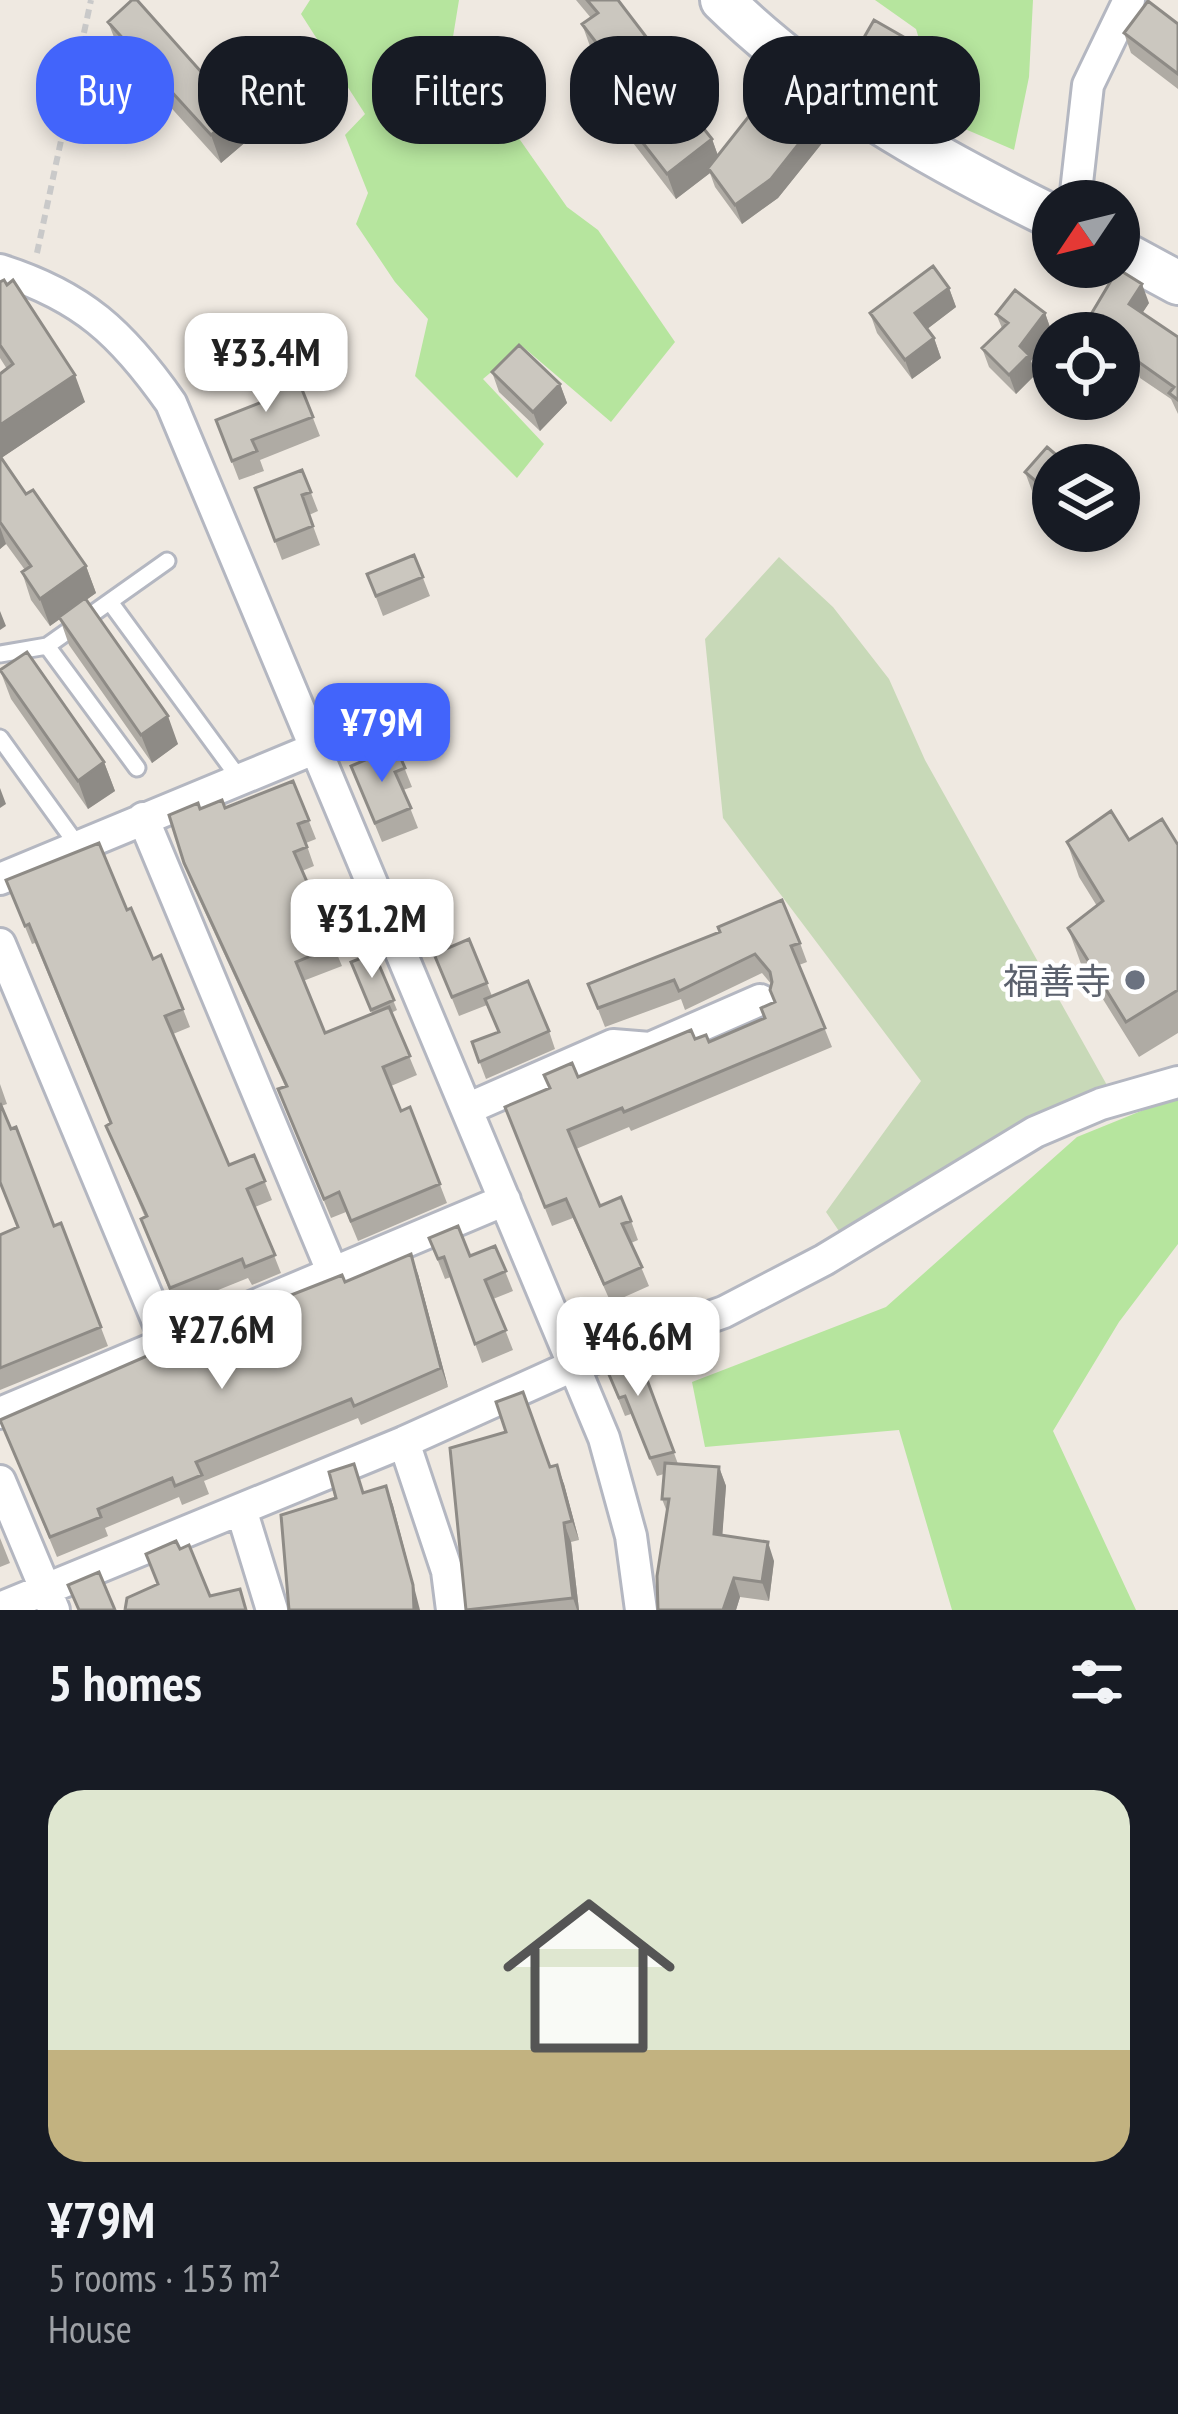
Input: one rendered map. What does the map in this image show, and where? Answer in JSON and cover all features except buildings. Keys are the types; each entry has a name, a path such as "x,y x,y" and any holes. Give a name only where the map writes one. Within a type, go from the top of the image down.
{"main road":[{"path":"722,0 761,38 852,106 1032,207"},
{"path":"1140,262 1178,283"}],"street":[{"path":"1077,180 1088,86 1129,0"},
{"path":"15,275 93,313 136,352 171,403 604,1438 631,1536 640,1610"},
{"path":"0,879 316,748"},
{"path":"143,818 332,1271"},
{"path":"0,944 166,1341"},
{"path":"467,1109 613,1045 650,1048 760,1000"},
{"path":"0,1608 50,1600 241,1509 575,1365 724,1312 824,1260 1035,1132 1101,1104 1178,1082"},
{"path":"0,1414 505,1200"},
{"path":"404,1442 447,1571 452,1610"},
{"path":"0,1481 50,1600"},
{"path":"241,1509 272,1610"}],"lane":[{"path":"0,654 47,646 167,561"},
{"path":"110,602 239,778"},
{"path":"47,646 137,768"},
{"path":"0,738 78,846"}],"path":[{"path":"15,275 74,91 91,0"}],"green space":[{"path":"310,0 459,0 453,36 372,36 372,144 523,144 567,207 598,230 675,342 611,422 522,346 483,379 544,444 517,478 415,376 428,319 395,282 356,224 368,193 348,132 365,114 348,87 348,36 315,36 301,14"},
{"path":"875,0 1033,0 1029,77 1014,150 980,135 980,36 918,36 916,29"},
{"path":"779,557 833,607 889,679 925,760 1108,1087 1002,1134 841,1234 826,1212 921,1081 723,818 705,639"},
{"path":"1178,1096 1178,1244 1119,1322 1053,1431 1136,1610 952,1610 899,1430 705,1447 692,1382 886,1307 1077,1137"}],"place":[{"name":"福善寺","path":"1135,980"}]}
